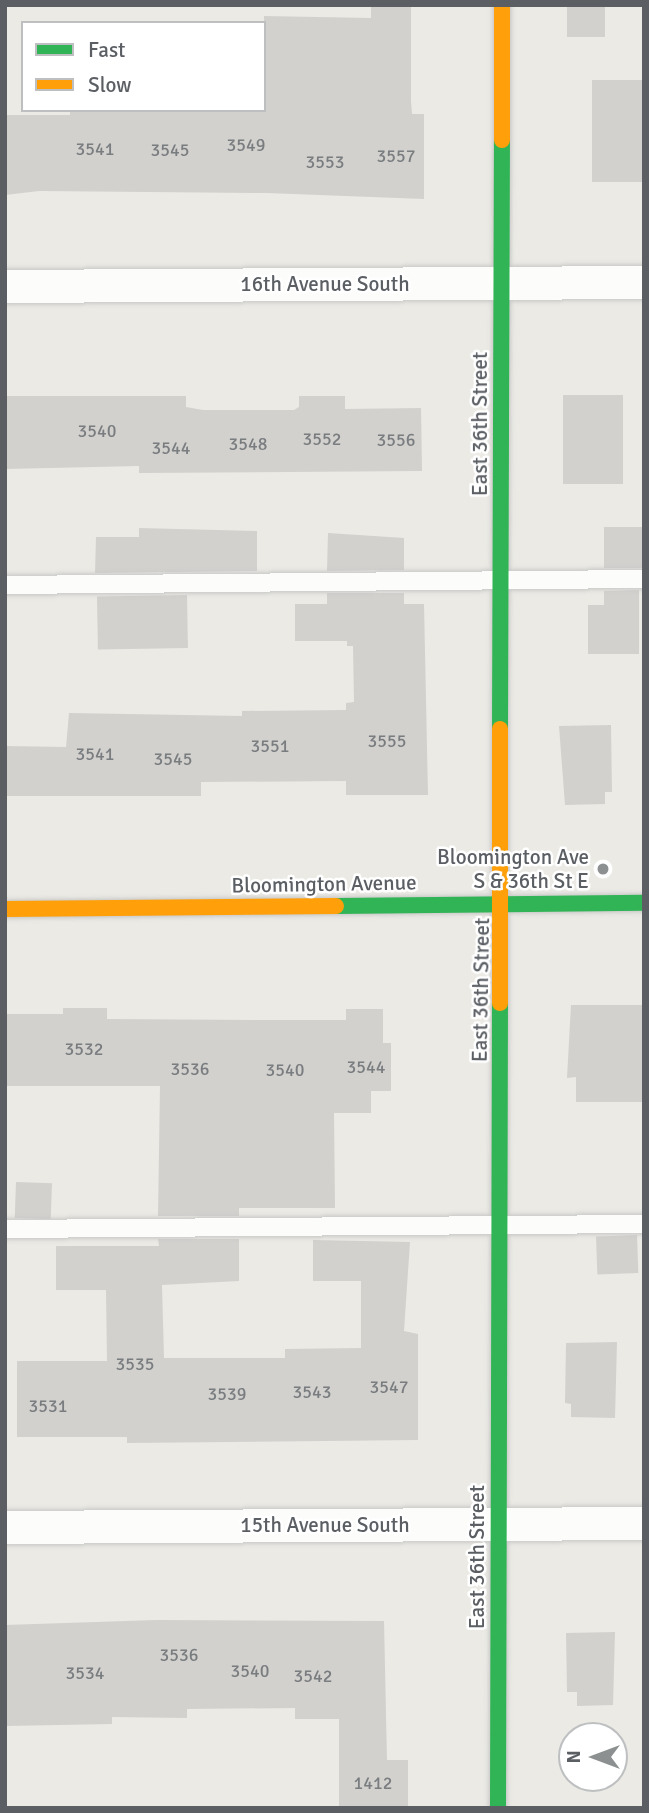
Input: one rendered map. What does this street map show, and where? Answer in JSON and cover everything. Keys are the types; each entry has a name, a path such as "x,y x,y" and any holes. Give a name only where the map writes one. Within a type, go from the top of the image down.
{"street":[{"name":"East 36th Street","path":"498,1808 502,903 499,283 502,5"},
{"name":"16th Avenue South","path":"5,286 644,282"},
{"name":"Bloomington Avenue","path":"5,909 644,903"},
{"name":"15th Avenue South","path":"5,1527 644,1522"}],"lane":[{"path":"5,585 644,579"},
{"path":"5,1229 644,1224"}],"building":[{"path":"371,5 411,5 411,101 412,114 424,114 424,199 267,193 39,191 5,195 5,115 70,115 70,112 266,112 264,16 371,18"},
{"path":"567,5 605,5 605,37 567,37"},
{"path":"592,80 644,80 644,182 592,182"},
{"path":"563,395 623,395 623,484 563,484"},
{"path":"5,396 186,396 186,407 203,410 294,410 299,407 299,396 345,396 345,409 421,408 422,471 139,473 139,466 5,469"},
{"path":"604,527 644,527 644,568 604,568"},
{"path":"139,528 257,531 257,571 95,573 96,537 139,537"},
{"path":"328,533 404,538 404,570 327,571"},
{"path":"639,590 639,654 588,654 588,605 604,605 604,591"},
{"path":"327,593 404,593 404,604 424,604 428,795 346,795 346,781 201,782 201,796 5,796 5,746 66,747 69,713 242,716 242,711 346,710 346,703 354,702 353,646 347,646 347,641 295,641 295,604 327,604"},
{"path":"187,595 188,648 98,650 97,597"},
{"path":"611,725 612,792 605,792 605,804 565,805 559,726"},
{"path":"571,1005 644,1005 644,1102 576,1102 576,1077 567,1078"},
{"path":"63,1008 107,1008 107,1019 254,1020 346,1020 346,1009 383,1009 383,1043 391,1043 391,1091 371,1091 371,1113 334,1113 335,1208 239,1208 239,1216 158,1216 160,1086 5,1086 5,1014 63,1014"},
{"path":"16,1182 52,1183 51,1219 15,1218"},
{"path":"637,1235 638,1273 597,1274 596,1236"},
{"path":"158,1239 239,1239 239,1281 162,1285 164,1358 285,1358 285,1349 361,1348 361,1281 313,1281 313,1240 410,1242 404,1331 418,1334 418,1440 127,1443 127,1437 17,1437 17,1361 107,1361 106,1290 56,1290 56,1246 159,1246"},
{"path":"617,1342 615,1418 571,1417 571,1404 565,1403 566,1343"},
{"path":"156,1620 384,1621 387,1760 408,1760 408,1807 339,1808 339,1719 295,1719 295,1708 187,1709 187,1718 112,1717 112,1724 5,1726 5,1625"},
{"path":"615,1632 613,1705 577,1706 577,1692 567,1692 566,1633"}],"traffic: fast":[{"path":"500,729 502,140"},
{"path":"336,906 644,903"},
{"path":"498,1808 500,1003"}],"traffic: slow":[{"path":"502,5 502,140"},
{"path":"500,729 500,1003"},
{"path":"5,909 336,906"}],"place":[{"name":"Bloomington Ave S & 36th St E","path":"603,869"}]}
